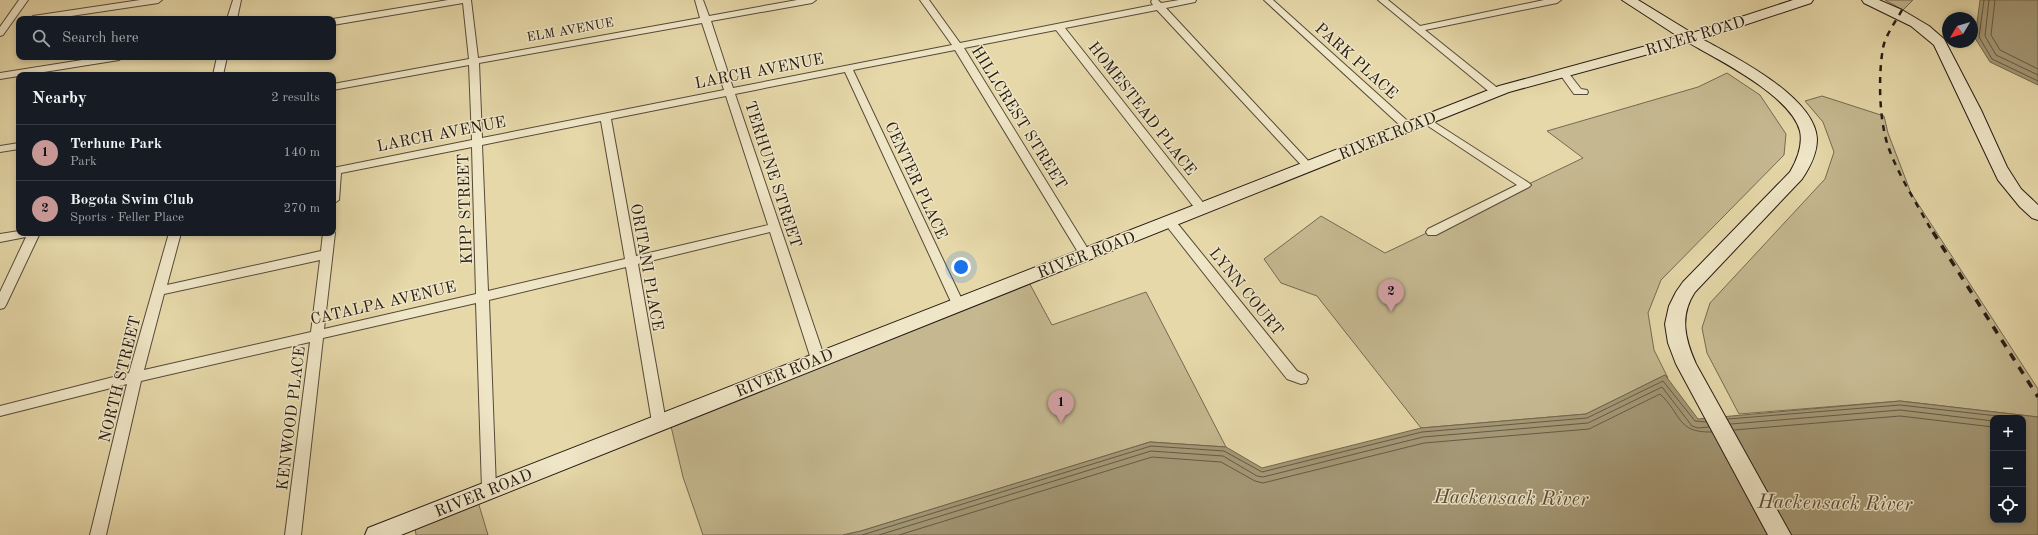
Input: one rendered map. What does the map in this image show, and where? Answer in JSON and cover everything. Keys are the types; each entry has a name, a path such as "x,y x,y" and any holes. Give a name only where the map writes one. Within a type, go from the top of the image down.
{"main road":[{"path":"1630,0 1690,38 1750,73 1786,101 1806,125 1809,142 1808,153 1796,175 1689,287 1676,308 1675,333 1678,348 1780,535"},
{"name":"RIVER ROAD","path":"376,535 1496,92 1690,38 1806,0"},
{"path":"1869,0 1923,28 1944,49 1947,61 1972,110 2000,172 2010,187 2038,214"}],"street":[{"path":"0,33 4,23 24,0"},
{"path":"53,16 158,0"},
{"path":"233,16 237,0"},
{"path":"336,21 464,0"},
{"name":"KIPP STREET","path":"467,0 474,60 489,490"},
{"name":"TERHUNE STREET","path":"699,0 818,359"},
{"name":"ELM AVENUE","path":"336,86 705,18 812,0"},
{"name":"HILLCREST STREET","path":"924,0 958,47 1085,254"},
{"name":"LARCH AVENUE","path":"336,171 1060,27 1156,3 1192,0"},
{"name":"PARK PLACE","path":"1268,0 1408,127"},
{"path":"1382,0 1496,92"},
{"path":"1419,30 1557,0"},
{"path":"1156,3 1308,166"},
{"path":"4,23 16,21"},
{"name":"HOMESTEAD PLACE","path":"1060,27 1201,208"},
{"path":"25,72 100,60"},
{"path":"219,72 221,60"},
{"name":"CENTER PLACE","path":"848,69 958,304"},
{"path":"0,76 16,73"},
{"path":"1564,73 1578,92 1583,92"},
{"name":"ORITANI PLACE","path":"606,117 659,422"},
{"path":"1426,120 1525,185 1432,232"},
{"path":"0,149 16,146"},
{"name":"LYNN COURT","path":"1169,221 1292,375 1300,379"},
{"name":"CATALPA AVENUE","path":"0,411 135,377 774,227"},
{"path":"0,238 16,235"},
{"path":"0,305 33,236"},
{"name":"NORTH STREET","path":"98,535 135,377 174,236"},
{"name":"KENWOOD PLACE","path":"293,535 329,236"},
{"path":"159,291 326,254"}],"shaded area":[{"path":"1885,0 1913,0 1903,10"},
{"path":"1727,73 1760,95 1786,134 1784,155 1661,280 1648,313 1654,350 1668,378 1665,375 1586,414 1421,428 1317,296 1281,283 1264,259 1321,216 1385,253 1583,158 1547,131 1698,87"},
{"path":"1822,96 1884,116 1888,133 1911,193 2038,389 2038,417 1900,401 1739,414 1707,353 1702,328 1710,303 1825,179 1834,152 1823,122 1805,101"},
{"path":"1026,277 1052,325 1146,292 1226,447 1150,442 861,531 843,535 703,535 683,477 669,418"},
{"path":"476,495 488,535 416,535 414,520"}],"water":[{"path":"1980,0 2038,0 2038,85 1990,62 1978,43 1978,15"},
{"name":"Hackensack River","path":"1665,375 1698,419 1900,401 2021,415 1990,415 1990,523 2026,523 2026,416 2038,417 2038,535 843,535 861,531 1150,442 1226,447 1262,468 1421,428 1586,414"}],"railway":[{"path":"1902,10 1884,43 1880,72 1881,113 1889,149 1898,171 1933,233"},
{"path":"1933,232 2038,397"}],"place":[{"name":"Bogota Swim Club","path":"1391,312"},
{"name":"Terhune Park","path":"1061,423"}]}
